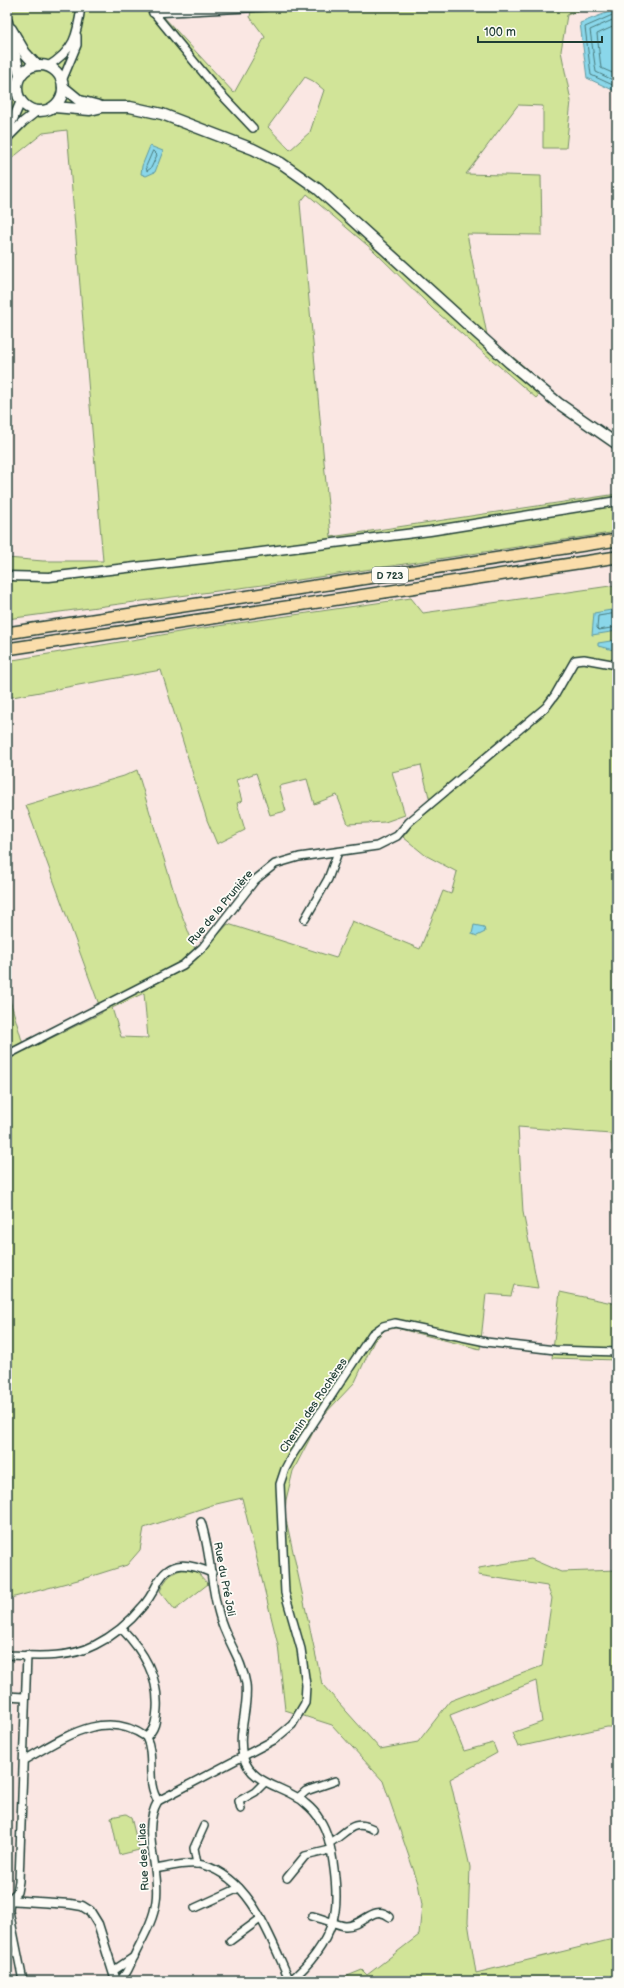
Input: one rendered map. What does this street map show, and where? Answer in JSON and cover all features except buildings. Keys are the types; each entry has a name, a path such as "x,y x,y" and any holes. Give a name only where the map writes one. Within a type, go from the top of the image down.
{"highway":[{"name":"D 723","path":"7,633 617,540"},
{"name":"D 723","path":"7,649 617,557"},
{"path":"7,626 23,631"}],"main road":[{"path":"7,21 25,53 36,65"},
{"path":"7,21 20,76 16,89 25,106 37,111 49,110 54,107 62,95 63,84"},
{"path":"20,76 30,67 36,65 48,66 59,75 63,84 80,101 103,107"},
{"path":"54,107 90,110 103,107 130,107 162,114 253,149 281,163 318,189 467,325 534,383 558,403 617,444"}],"street":[{"path":"63,84 77,45 77,30 81,7"},
{"path":"151,10 265,7"},
{"path":"151,10 220,92 253,128"},
{"path":"48,66 63,57 70,48 77,30"},
{"path":"7,133 21,101"},
{"path":"7,138 37,111"},
{"path":"7,576 49,577 230,556 430,531 617,501"},
{"name":"Rue de la Prunière","path":"7,1056 183,965 203,947 255,880 275,864 299,857 377,846 397,836 409,822 546,707 555,695 575,660 584,659 617,665"},
{"path":"305,919 328,879 338,852"},
{"name":"Chemin des Rochères","path":"243,1756 274,1740 284,1733 299,1716 305,1703 306,1685 301,1648 285,1593 280,1484 285,1469 293,1454 372,1334 383,1326 395,1323 486,1342 555,1350 617,1352"},
{"name":"Rue du Pré Joli","path":"202,1522 208,1543 219,1616 238,1655 245,1678 247,1700 242,1743 243,1756"},
{"path":"7,1655 27,1656 72,1653 94,1646 122,1628 143,1607 161,1577 168,1570 179,1565 186,1564 193,1565 212,1573"},
{"path":"122,1628 145,1657 153,1674 156,1686 158,1701 155,1727 146,1737"},
{"path":"23,1981 10,1922 9,1900 17,1892 20,1881 24,1760 24,1697 27,1656"},
{"path":"7,1696 24,1697"},
{"path":"24,1760 71,1733 96,1726 118,1726 139,1732 146,1737 150,1745 150,1778 153,1793 158,1801 243,1756 250,1770 264,1783 298,1798 307,1804 321,1821 330,1846 336,1895 333,1922 314,1956 290,1981 251,1903 239,1888 224,1874 202,1864 155,1869"},
{"path":"298,1798 306,1791 335,1781"},
{"path":"241,1809 239,1801 255,1792 264,1783"},
{"name":"Rue des Lilas","path":"118,1981 123,1978 134,1957 152,1917 156,1901 155,1869 151,1829 152,1811 158,1801"},
{"path":"287,1878 305,1856 330,1846 356,1824 364,1824 373,1829"},
{"path":"197,1864 194,1848 204,1826"},
{"path":"196,1908 239,1888"},
{"path":"9,1900 82,1906 90,1910 98,1924 113,1971 118,1981"},
{"path":"312,1916 345,1926 358,1923 374,1912 385,1913 390,1917"},
{"path":"230,1941 260,1919"},
{"path":"113,1971 134,1957"}],"green space":[{"path":"7,7 588,7 567,15 561,51 571,101 566,148 543,148 543,106 518,105 466,174 541,176 542,235 467,234 487,335 547,386 536,398 433,309 373,250 307,194 300,203 331,537 617,494 617,532 285,582 7,619 7,558 43,561 103,561 67,130 43,133 11,159 7,165","holes":["251,11 250,17 265,37 234,93 162,15","305,77 313,81 324,90 310,132 290,150 268,127"]},
{"path":"617,585 617,1184 611,1134 518,1127 523,1212 538,1288 514,1285 511,1296 486,1294 480,1349 396,1328 385,1330 374,1341 355,1382 320,1419 293,1471 286,1500 285,1515 322,1684 380,1749 418,1742 450,1701 542,1666 552,1598 547,1586 478,1575 479,1568 531,1559 561,1572 617,1570 617,1727 607,1727 518,1747 512,1733 542,1722 536,1681 450,1715 464,1751 493,1743 497,1753 450,1779 470,1867 468,1922 476,1973 617,1938 617,1981 335,1981 362,1970 367,1975 419,1935 422,1905 418,1883 383,1781 332,1725 285,1710 278,1645 242,1498 212,1505 144,1528 140,1550 127,1565 7,1599 7,990 25,1051 102,1013 26,805 124,776 137,770 177,902 198,957 228,924 336,958 352,921 420,949 443,891 451,894 457,872 425,855 403,837 416,821 432,809 421,765 392,772 405,815 385,822 348,824 337,795 314,804 307,779 279,786 286,811 270,815 256,773 236,780 242,801 237,803 245,830 217,844 207,820 161,670 7,698 7,661 197,629 411,598 423,613","holes":["144,993 148,1038 121,1037 112,1008"]},
{"path":"560,1292 617,1304 617,1360 552,1358"},
{"path":"188,1569 198,1573 208,1584 175,1610 160,1591 170,1576 178,1571"},
{"path":"126,1814 131,1817 139,1850 119,1855 111,1817"}],"water":[{"path":"617,9 617,92 587,78 580,23"},
{"path":"150,146 163,151 155,172 146,176 141,174 142,166"},
{"path":"617,609 617,631 592,635 594,613"},
{"path":"617,640 617,651 598,646 598,643"},
{"path":"474,925 484,927 485,932 477,936 472,934"}]}
